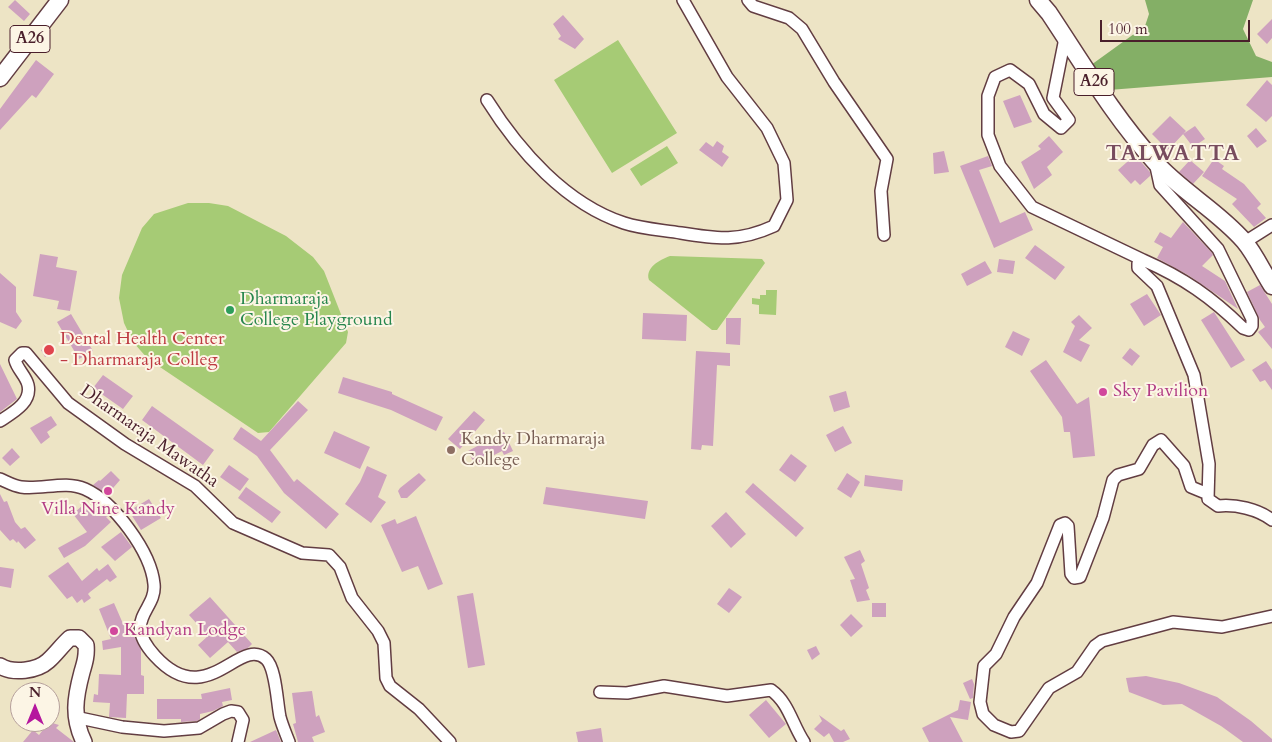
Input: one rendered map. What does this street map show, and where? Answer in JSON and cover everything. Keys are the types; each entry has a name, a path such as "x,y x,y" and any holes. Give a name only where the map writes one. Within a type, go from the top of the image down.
{"highway":[{"name":"A26","path":"0,78 60,0"},
{"name":"A26","path":"1038,0 1108,103 1154,162 1246,242 1272,286"}],"main road":[{"path":"0,666 19,671 37,668 48,662 70,638 79,638 86,645 87,654 74,703 75,717 84,742"}],"street":[{"path":"487,100 505,128 548,176 588,206 624,223 715,238 753,236 774,226 787,200 784,164 767,128 727,77 683,0"},
{"path":"748,0 753,6 789,18 802,29 834,82 887,159 881,191 884,235"},
{"path":"1065,38 1053,98 1069,120 1061,128 1044,114 1029,84 1010,70 995,77 988,96 988,135 1000,166 1032,207 1176,274 1216,302 1244,328 1249,330 1252,326 1252,319 1218,249 1160,185 1154,162"},
{"path":"1246,242 1272,225"},
{"path":"1143,260 1138,263 1138,268 1157,286 1194,374 1209,464 1208,499 1218,506 1232,504 1272,520"},
{"name":"Dharmaraja Mawatha","path":"0,422 18,409 27,395 28,385 15,360 22,353 26,353 68,403 126,444 194,486 233,523 302,553 329,555 340,567 352,598 378,631 384,643 386,678 390,686 419,709 450,742"},
{"path":"1208,494 1191,487 1184,466 1161,440 1153,445 1139,469 1118,475 1113,480 1103,518 1080,577 1074,578 1070,574 1068,526 1065,523 1060,525 1037,583 1014,617 996,654 984,666 980,702 983,714 994,725 1012,732 1019,730 1049,688 1077,672 1095,646 1102,641 1173,622 1222,627 1272,616"},
{"path":"0,479 21,487 66,485 83,488 99,496 118,515 136,538 151,573 154,585 153,591 140,622 145,644 154,655 178,675 196,679 213,673 242,657 254,654 266,659 271,668 280,719 289,742"},
{"path":"600,692 627,693 664,686 727,696 771,690 783,698 796,729 804,742"},
{"path":"75,717 122,727 182,730 200,728 231,711 238,712 243,720 238,742"}],"green space":[{"path":"1145,0 1253,0 1243,29 1256,56 1272,62 1272,77 1109,90 1091,65 1145,26 1149,14"},
{"path":"618,40 677,133 612,173 554,80"},
{"path":"667,146 678,163 641,186 630,169"},
{"name":"Dharmaraja College Playground","path":"188,203 209,203 228,206 286,236 313,257 324,271 348,332 346,343 269,432 258,433 148,359 133,342 124,323 119,298 122,275 142,228 154,214"},
{"path":"670,256 762,259 765,263 717,330 712,330 649,280 648,276 651,268 657,262"},
{"path":"766,290 777,290 776,315 759,314 759,305 752,304 752,298 760,299 760,295 766,295"}],"building":[{"path":"15,0 30,14 24,21 8,7"},
{"path":"563,15 584,39 575,49 558,39 561,36 553,24"},
{"path":"1272,19 1272,38 1267,44 1257,34"},
{"path":"36,60 54,74 36,98 32,95 0,130 0,109"},
{"path":"1267,80 1272,85 1272,116 1266,122 1246,105"},
{"path":"1020,95 1032,122 1014,128 1003,101"},
{"path":"1170,116 1186,131 1168,150 1152,134"},
{"path":"1195,126 1205,139 1193,147 1183,134"},
{"path":"1256,128 1267,141 1257,148 1247,136"},
{"path":"1049,136 1063,152 1047,167 1052,175 1034,189 1021,162 1041,149 1038,146"},
{"path":"717,141 724,146 722,152 729,157 722,167 699,150 706,142 713,147"},
{"path":"944,151 949,172 934,174 933,153"},
{"path":"1135,155 1150,172 1150,176 1140,185 1135,180 1131,184 1118,170"},
{"path":"988,156 992,166 979,170 1000,223 1025,212 1033,230 994,248 960,166"},
{"path":"1214,159 1224,166 1222,169 1244,184 1261,204 1257,208 1266,218 1254,227 1232,204 1237,199 1202,176"},
{"path":"1190,160 1204,172 1193,184 1179,172"},
{"path":"1183,222 1212,253 1213,255 1202,266 1225,281 1238,309 1188,275 1157,258 1163,247 1154,242 1160,232 1171,238"},
{"path":"1035,245 1065,267 1055,280 1025,258"},
{"path":"40,254 58,257 56,267 77,271 70,311 57,309 59,301 33,296"},
{"path":"999,259 1015,261 1013,274 997,272"},
{"path":"985,261 992,273 967,286 961,274"},
{"path":"0,273 16,287 16,312 22,321 16,329 0,322"},
{"path":"1260,285 1272,304 1272,349 1258,332 1265,327 1247,292"},
{"path":"1147,294 1161,315 1144,326 1130,304"},
{"path":"1214,312 1245,360 1231,368 1201,320"},
{"path":"643,313 687,315 686,341 642,339"},
{"path":"71,314 93,351 79,359 57,322"},
{"path":"1079,315 1092,328 1079,340 1090,345 1081,362 1063,352 1075,326 1071,322"},
{"path":"726,318 741,318 740,345 726,344"},
{"path":"1013,331 1030,339 1022,356 1005,347"},
{"path":"52,344 56,351 45,357 41,350"},
{"path":"1130,348 1140,356 1132,366 1122,358"},
{"path":"696,351 730,353 730,366 717,365 713,446 702,445 701,450 691,449"},
{"path":"1046,360 1077,404 1089,397 1095,456 1073,458 1070,432 1064,432 1062,417 1030,371"},
{"path":"1266,361 1272,370 1272,390 1265,380 1260,382 1252,370"},
{"path":"0,364 17,399 0,412"},
{"path":"103,375 133,396 123,409 93,388"},
{"path":"343,377 392,392 392,394 443,417 436,431 391,410 338,393"},
{"path":"846,391 850,407 834,412 829,396"},
{"path":"298,401 308,410 270,450 294,482 297,479 339,514 326,529 284,493 257,456 233,439 241,427 261,441"},
{"path":"152,406 214,450 203,465 142,420"},
{"path":"474,411 485,420 460,449 448,439"},
{"path":"51,416 57,425 47,432 50,437 41,444 30,428"},
{"path":"843,426 852,443 835,452 826,435"},
{"path":"334,431 370,447 360,469 324,453"},
{"path":"504,432 513,451 504,455 502,451 475,465 468,451"},
{"path":"12,448 20,457 10,466 2,458"},
{"path":"791,454 807,466 795,482 779,470"},
{"path":"229,465 249,479 240,491 220,477"},
{"path":"367,466 387,475 378,497 386,502 371,523 345,504 360,482"},
{"path":"111,471 120,480 107,495 93,485"},
{"path":"419,473 426,480 407,498 401,498 398,491 400,488"},
{"path":"847,473 860,482 851,498 837,489"},
{"path":"865,475 903,480 902,491 864,486"},
{"path":"753,483 804,528 796,537 745,492"},
{"path":"246,487 281,512 272,523 238,498"},
{"path":"546,487 648,501 645,519 543,504"},
{"path":"0,494 4,502 7,501 15,522 21,529 25,527 36,540 25,549 18,541 17,543 13,539 10,541 0,530"},
{"path":"149,499 161,518 141,530 129,511"},
{"path":"83,505 89,511 96,505 108,516 106,517 111,522 85,546 64,558 58,548 87,532 73,514"},
{"path":"726,512 746,534 731,548 711,526"},
{"path":"416,516 443,584 428,590 418,566 402,572 381,525 395,519 397,524"},
{"path":"121,532 132,547 115,561 101,547"},
{"path":"860,550 865,561 861,564 869,588 866,590 870,600 857,602 850,580 855,579 844,557"},
{"path":"68,562 82,581 97,568 99,571 108,564 117,577 110,582 107,579 90,592 88,594 91,598 84,603 82,599 77,603 72,596 67,599 48,576"},
{"path":"0,567 14,569 11,588 0,586"},
{"path":"729,588 742,597 729,613 717,604"},
{"path":"473,593 485,665 468,668 457,596"},
{"path":"210,597 252,644 248,648 237,652 228,642 210,658 198,645 208,636 189,615"},
{"path":"114,603 124,626 133,622 134,636 141,650 141,675 144,676 144,694 127,694 126,718 109,717 110,703 93,702 94,694 98,695 99,674 121,675 121,647 103,650 102,641 111,639 99,609"},
{"path":"872,603 886,603 886,617 872,617"},
{"path":"851,614 863,626 851,637 840,625"},
{"path":"816,646 820,654 812,660 807,650"},
{"path":"1146,676 1179,683 1217,697 1251,721 1272,739 1272,742 1243,742 1221,726 1182,704 1163,705 1129,692 1126,678"},
{"path":"972,679 974,684 973,698 970,699 963,683"},
{"path":"230,688 232,700 222,702 223,706 213,711 200,714 200,719 197,721 181,722 181,719 157,719 157,699 202,699 201,694"},
{"path":"312,691 316,717 319,715 325,732 312,737 314,742 298,742 293,724 296,723 292,693"},
{"path":"766,700 786,724 769,738 749,715"},
{"path":"960,700 971,702 968,720 950,717 963,742 929,742 922,728 958,710"},
{"path":"819,715 841,731 844,729 850,739 843,742 834,742 829,733 824,737 814,729 822,721"},
{"path":"601,728 603,742 578,742 576,732"},
{"path":"276,730 281,742 250,742"},
{"path":"60,731 74,742 23,742 31,732 39,735 41,732"}],"place":[{"name":"Dharmaraja College Playground","path":"230,310"},
{"name":"Dental Health Center - Dharmaraja Colleg","path":"49,350"},
{"name":"Sky Pavilion","path":"1103,392"},
{"name":"Kandy Dharmaraja College","path":"451,450"},
{"name":"Villa Nine Kandy","path":"108,491"},
{"name":"Kandyan Lodge","path":"114,631"}],"district":[{"name":"TALWATTA","path":"1173,155"}]}
